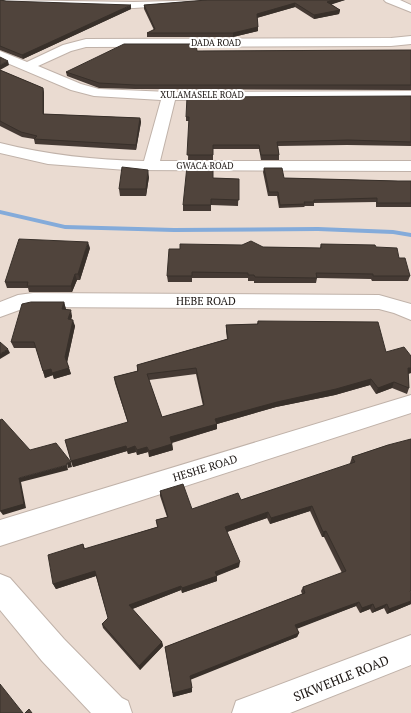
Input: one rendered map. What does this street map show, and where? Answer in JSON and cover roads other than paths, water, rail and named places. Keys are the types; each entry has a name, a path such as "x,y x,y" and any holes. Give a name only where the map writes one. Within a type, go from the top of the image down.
{"street":[{"path":"7,0 134,5 206,0"},
{"path":"390,0 411,9"},
{"name":"DADA ROAD","path":"26,67 68,48 86,43 391,42 411,40"},
{"name":"XULAMASELE ROAD","path":"0,55 76,87 94,92 168,96 411,95"},
{"path":"151,166 168,96"},
{"name":"GWACA ROAD","path":"0,148 28,156 73,161 151,166 411,166"},
{"name":"HEBE ROAD","path":"0,310 18,302 33,300 379,302 400,307 411,313"},
{"name":"HESHE ROAD","path":"0,533 411,404"},
{"path":"0,588 53,650 110,710 116,713"},
{"name":"SIKWEHLE ROAD","path":"248,713 411,650"}],"waterway":[{"path":"0,212 65,227 174,230 318,229 393,232 411,235"}]}
